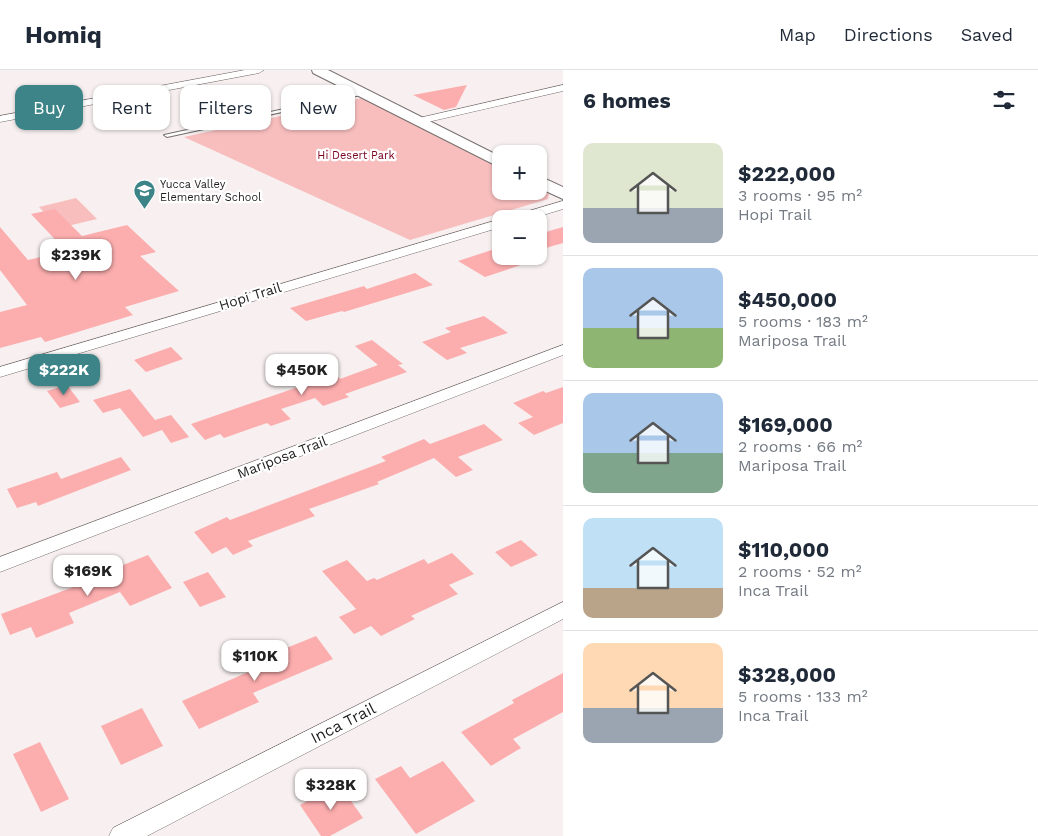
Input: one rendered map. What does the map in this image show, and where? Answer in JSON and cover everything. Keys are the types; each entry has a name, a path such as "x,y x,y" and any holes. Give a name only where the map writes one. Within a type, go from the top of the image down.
{"street":[{"path":"0,119 259,70"},
{"path":"318,70 492,158"},
{"path":"419,121 563,88"},
{"path":"547,186 563,194"},
{"path":"546,210 563,205"},
{"name":"Hopi Trail","path":"0,372 492,226"},
{"name":"Mariposa Trail","path":"0,565 563,350"},
{"name":"Inca Trail","path":"122,836 563,610"}],"lane":[{"path":"167,135 363,93"}],"green space":[{"name":"Hi Desert Park","path":"362,98 492,164 492,200 545,200 511,210 492,210 492,216 410,240 184,137 216,130 271,130 271,118 281,116 281,130 355,130 355,100"},
{"path":"76,198 97,219 59,228 39,207"}],"building":[{"path":"467,85 456,107 444,110 413,95"},
{"path":"55,209 82,236 127,225 156,252 140,256 179,291 125,307 133,315 45,342 41,337 0,348 0,312 27,305 0,270 0,227 28,260 66,251 31,214"},
{"path":"563,227 563,243 547,248 547,232"},
{"path":"492,250 492,265 521,265 485,277 458,261"},
{"path":"415,273 433,285 344,312 306,321 290,308 364,286 367,289"},
{"path":"484,316 508,333 460,348 467,353 447,360 422,342 451,332 445,328"},
{"path":"372,340 403,364 398,365 407,372 345,394 349,397 323,406 315,398 281,409 291,419 271,426 267,423 224,438 220,434 205,440 191,424 336,374 340,379 378,365 355,346"},
{"path":"171,347 183,359 146,372 134,360"},
{"path":"67,385 80,402 60,408 47,391"},
{"path":"563,387 563,423 534,435 518,423 533,417 513,403 543,391 546,393"},
{"path":"130,389 155,420 171,415 189,437 171,443 162,430 143,437 120,408 103,413 93,400"},
{"path":"484,424 503,440 458,457 473,470 456,477 434,458 377,482 379,484 309,509 315,516 248,541 253,546 233,555 226,547 212,554 194,532 227,517 230,520 386,461 381,457 424,439 430,444"},
{"path":"121,457 131,470 38,506 36,502 17,508 7,489 57,472 61,479"},
{"path":"521,540 538,555 511,567 495,552"},
{"path":"452,553 474,574 449,585 458,594 411,616 415,619 381,636 371,626 354,634 339,617 356,609 322,571 347,560 367,581 374,578 377,580 424,559 428,564"},
{"path":"148,555 172,588 130,606 120,592 69,613 74,623 36,638 31,627 10,635 1,614 79,585 78,583"},
{"path":"208,572 226,597 200,607 183,582"},
{"path":"316,636 333,659 253,693 259,702 199,729 182,701 255,669 250,663"},
{"path":"563,673 563,712 513,739 521,748 491,766 461,732 514,703 512,700"},
{"path":"142,708 163,746 121,765 101,726"},
{"path":"40,742 69,799 41,812 13,754"},
{"path":"443,761 475,801 416,834 375,779 401,766 410,778"},
{"path":"339,784 363,818 330,836 321,836 300,805"}],"place":[{"name":"Yucca Valley Elementary School","path":"144,209"}]}
